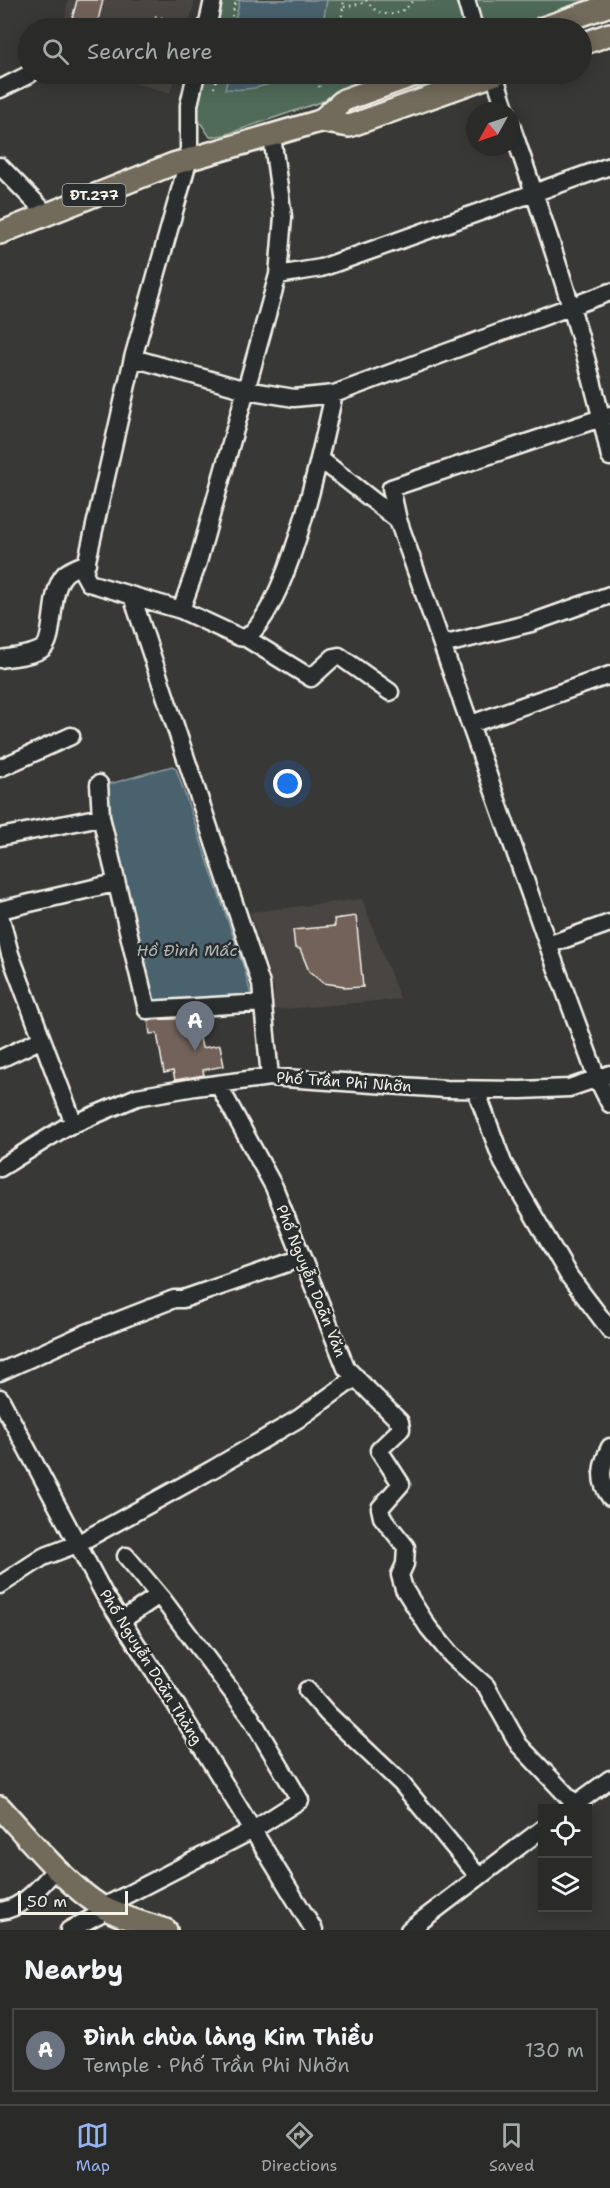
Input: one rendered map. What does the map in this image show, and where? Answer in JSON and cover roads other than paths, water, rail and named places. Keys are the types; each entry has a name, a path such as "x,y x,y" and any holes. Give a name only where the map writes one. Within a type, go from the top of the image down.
{"main road":[{"path":"572,18 610,5"},
{"path":"592,40 610,34"},
{"name":"ĐT.277","path":"320,122 344,100 389,84"},
{"name":"ĐT.277","path":"0,233 189,158 320,122 349,126 466,84"},
{"path":"0,1807 56,1869 103,1907 129,1919 166,1930"}],"street":[{"path":"209,18 213,0"},
{"path":"466,0 471,18"},
{"path":"0,89 18,80"},
{"path":"194,84 189,105 189,158 133,358 84,574 89,583 181,610 246,638 311,678 334,657 339,656 390,692"},
{"path":"497,84 503,102"},
{"path":"181,610 198,562 278,275 283,217 272,136"},
{"path":"520,152 606,416 610,457"},
{"path":"0,166 47,214"},
{"path":"278,275 321,268 610,166"},
{"path":"133,358 246,390 294,398 334,394 610,292"},
{"path":"246,638 265,617 276,597 320,459 334,394"},
{"path":"606,416 391,488 398,520 548,945 604,1076 610,1104"},
{"path":"320,459 398,520"},
{"path":"0,659 43,649 48,643 53,598 65,574 87,563"},
{"path":"442,645 531,623 610,595"},
{"path":"132,596 261,984 270,1077"},
{"path":"471,724 610,675"},
{"path":"0,768 71,736"},
{"path":"99,784 101,817 115,883 147,1010 263,1003"},
{"path":"0,837 101,817"},
{"path":"0,910 115,883"},
{"path":"0,915 5,955 42,1039 74,1124"},
{"path":"548,945 610,923"},
{"path":"0,1059 42,1039"},
{"name":"Phố Trần Phi Nhỡn","path":"0,1168 74,1124 137,1097 218,1084 270,1077 476,1090 569,1088 604,1076"},
{"name":"Phố Nguyễn Doãn Văn","path":"218,1084 274,1186 346,1368 400,1422 401,1429 379,1450 401,1484 380,1508 382,1517 406,1547 405,1564 400,1575 404,1589 428,1627 452,1656 486,1686 524,1752 570,1804"},
{"path":"476,1090 503,1163 569,1276 610,1330"},
{"path":"0,1372 84,1334 174,1299 183,1299 302,1258"},
{"path":"0,1585 43,1557 77,1544 213,1469 298,1419 356,1377"},
{"name":"Phố Nguyễn Doãn Thăng","path":"0,1398 77,1544 122,1621 314,1930"},
{"path":"610,1447 601,1472 603,1488 610,1497"},
{"path":"69,1930 98,1915 103,1907 253,1830 300,1800 250,1716 159,1595 126,1556"},
{"path":"122,1621 159,1595"},
{"path":"307,1690 334,1721 401,1783 478,1876"},
{"path":"575,1804 610,1779"},
{"path":"409,1930 538,1832"},
{"path":"0,1911 12,1908 26,1899 56,1869"}],"water":[{"path":"240,0 327,0 324,18 236,18"},
{"path":"226,84 268,84 242,89 225,89"},
{"name":"Hồ Đình Mấc","path":"172,766 176,768 245,971 251,995 247,997 153,1004 108,822 109,812 103,786"}],"place":[{"name":"Đình chùa làng Kim Thiều","path":"195,1051"}]}
